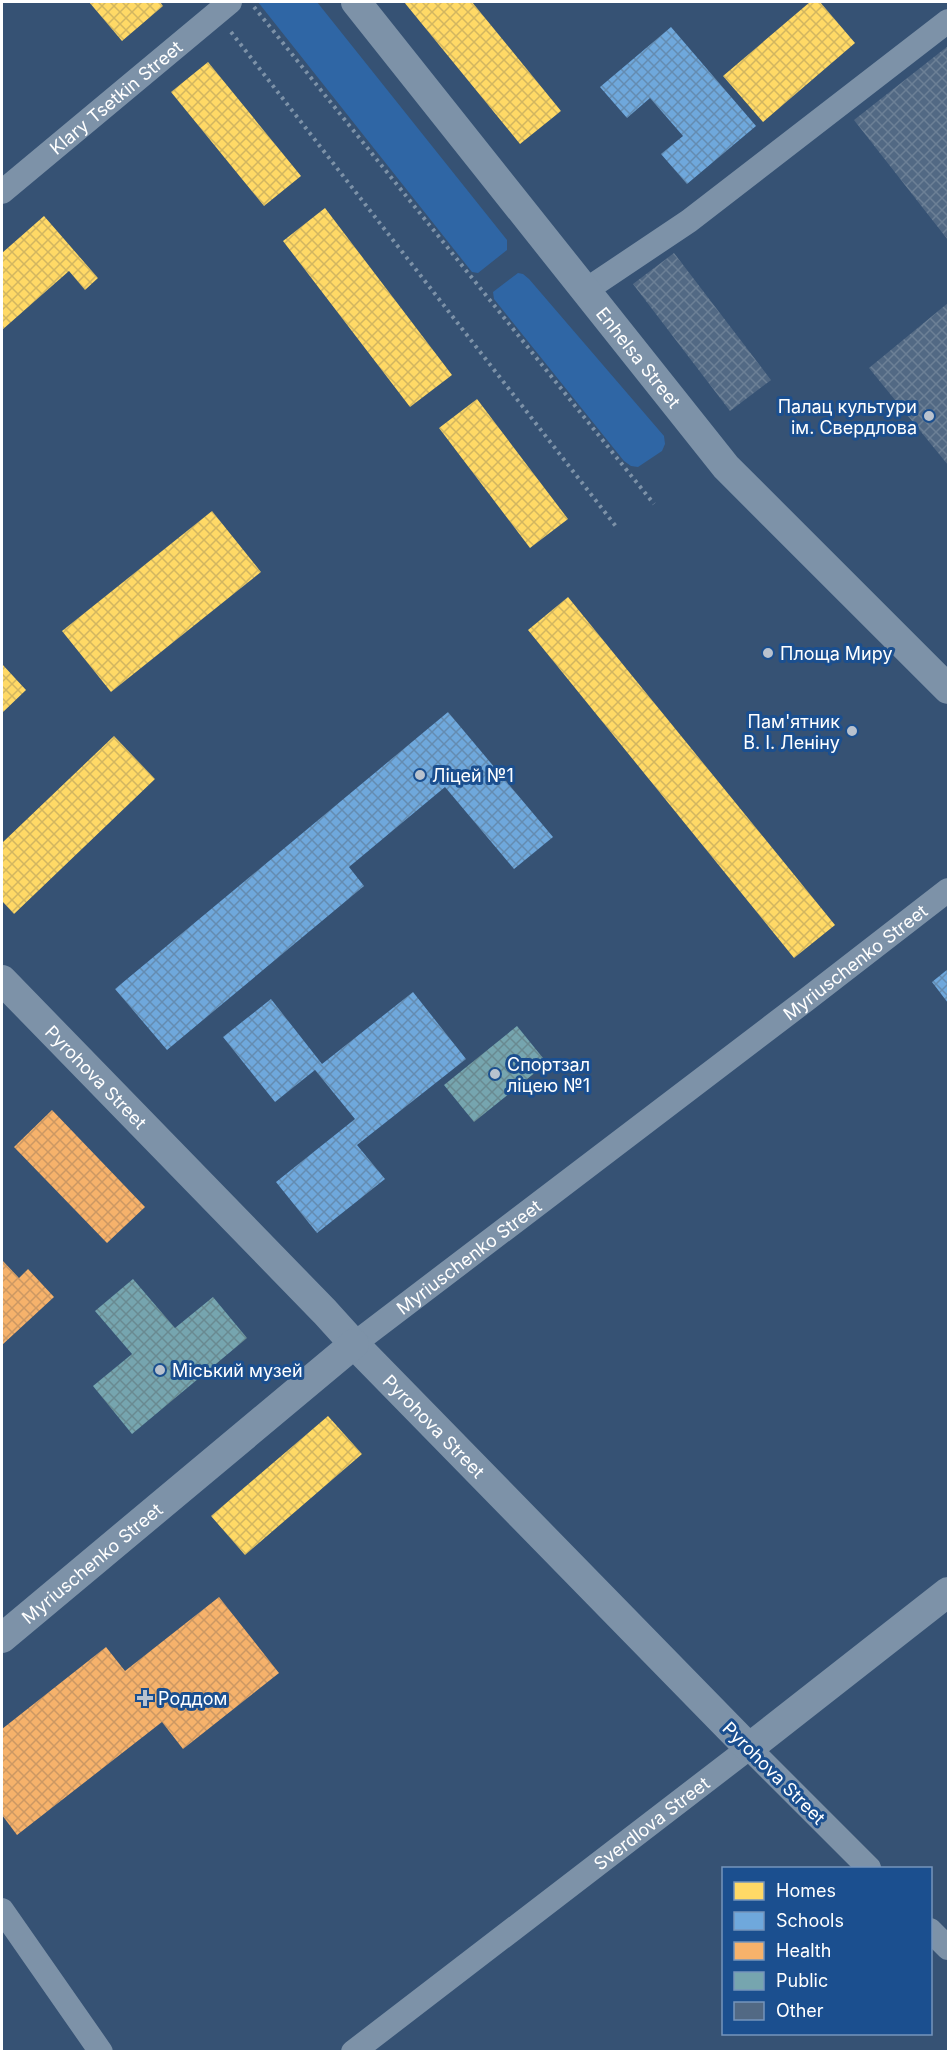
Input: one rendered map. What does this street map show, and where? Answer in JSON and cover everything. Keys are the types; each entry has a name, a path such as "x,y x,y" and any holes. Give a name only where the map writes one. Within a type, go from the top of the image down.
{"street":[{"name":"Enhelsa Street","path":"356,2 726,467 948,689"},
{"name":"Klary Tsetkin Street","path":"2,192 223,7"},
{"path":"586,291 689,222 948,21"},
{"name":"Myriuschenko Street","path":"2,1638 354,1344 948,890"},
{"name":"Pyrohova Street","path":"2,980 354,1344 867,1867"},
{"name":"Sverdlova Street","path":"353,2052 948,1592"},
{"path":"2,1910 101,2052"},
{"path":"932,1932 948,1948"}],"path":[{"path":"250,2 654,504"},
{"path":"223,7 618,529"}],"shaded area":[{"path":"258,2 317,2 507,240 507,250 478,273 472,272"},
{"path":"518,273 529,279 664,436 665,444 662,451 638,467 631,466 624,461 494,299 493,292"}],"building: Homes":[{"path":"89,2 160,2 163,6 122,41"},
{"path":"404,2 472,2 561,111 520,144"},
{"path":"810,2 820,2 855,43 763,122 723,76"},
{"path":"208,62 301,176 264,206 171,92"},
{"path":"325,208 452,375 410,407 283,241"},
{"path":"44,216 98,278 85,290 69,271 2,330 2,253"},
{"path":"477,399 568,519 530,548 439,428"},
{"path":"212,511 261,572 111,692 62,631"},
{"path":"568,597 835,925 794,958 528,630"},
{"path":"2,664 26,690 2,713"},
{"path":"114,736 155,779 14,914 2,901 2,843"},
{"path":"328,1416 362,1454 245,1555 211,1516"}],"building: Schools":[{"path":"671,27 756,126 687,184 661,154 683,136 650,98 627,118 600,87"},
{"path":"448,712 553,837 514,869 445,787 349,867 364,886 167,1050 115,989"},
{"path":"948,969 948,1003 932,982"},
{"path":"413,992 466,1059 357,1145 385,1179 317,1233 276,1182 355,1119 315,1070 275,1102 223,1037 271,999 322,1064"}],"building: Health":[{"path":"52,1110 145,1207 107,1243 14,1147"},
{"path":"2,1260 19,1278 28,1269 54,1297 2,1345"},
{"name":"Роддом","path":"219,1597 279,1673 183,1749 162,1722 17,1835 2,1815 2,1729 106,1647 125,1671"}],"building: Public":[{"name":"Спортзал ліцею №1","path":"517,1026 547,1063 474,1122 444,1085"},
{"name":"Міський музей","path":"133,1279 175,1328 213,1297 247,1338 132,1434 93,1386 132,1354 95,1311"}],"building: Other":[{"path":"948,46 948,240 854,120"},
{"path":"674,253 771,380 730,411 633,284"},
{"name":"Палац культури ім. Свердлова","path":"948,303 948,465 869,368"}],"place":[{"name":"Палац культури ім. Свердлова","path":"929,416"},
{"name":"Площа Миру","path":"768,653"},
{"name":"Пам'ятник В. І. Леніну","path":"852,731"},
{"name":"Ліцей №1","path":"420,775"},
{"name":"Спортзал ліцею №1","path":"495,1074"},
{"name":"Міський музей","path":"160,1370"},
{"name":"Роддом","path":"145,1698"}]}
